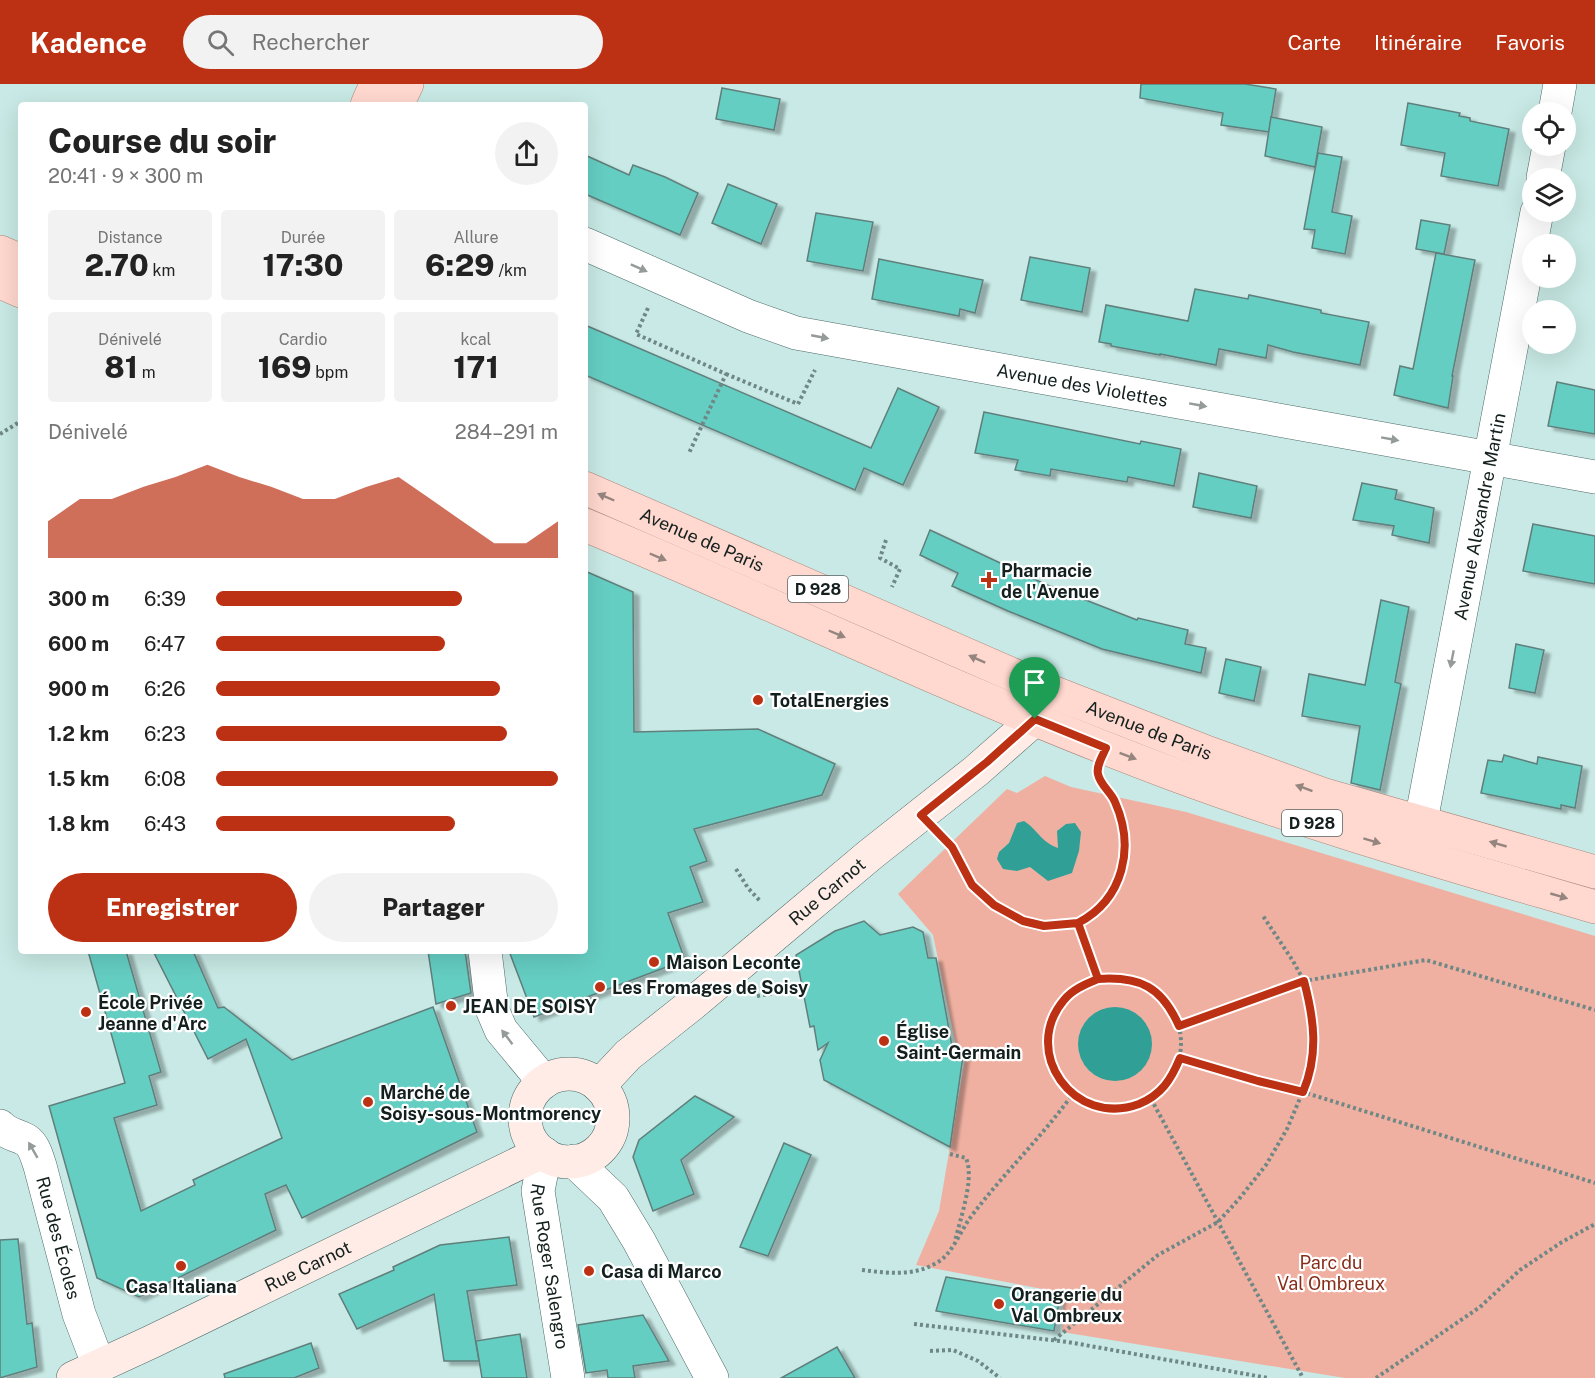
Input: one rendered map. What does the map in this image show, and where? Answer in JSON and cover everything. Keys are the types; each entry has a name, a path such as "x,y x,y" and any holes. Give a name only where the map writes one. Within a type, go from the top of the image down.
{"main road":[{"path":"368,102 376,84"},
{"path":"399,102 407,84"},
{"path":"0,252 18,260"},
{"path":"0,282 18,290"},
{"name":"Avenue de Paris","path":"588,489 880,616 1042,705 1106,748 1317,825 1595,907"},
{"name":"Avenue de Paris","path":"588,526 1042,705 1322,794 1595,872"}],"street":[{"path":"1557,102 1560,84"},
{"name":"Avenue Alexandre Martin","path":"1421,821 1535,222"},
{"name":"Avenue des Violettes","path":"588,245 773,326 796,333 1595,477"},
{"name":"Rue Carnot","path":"599,1086 628,1055 981,766 1042,705"},
{"path":"485,954 492,1009 501,1030 544,1082"},
{"path":"565,1154 611,1130 613,1115 610,1101 591,1079 578,1074 552,1077 532,1093 525,1118 527,1131 533,1143 565,1154 613,1198 639,1241 712,1378"},
{"name":"Rue des Écoles","path":"0,1126 7,1133 25,1139 34,1149 40,1166 79,1314 86,1372"},
{"name":"Rue Carnot","path":"86,1372 565,1154"},
{"name":"Rue Roger Salengro","path":"565,1154 538,1191 568,1378"}],"path":[{"path":"661,278 636,334 798,404 830,339"},
{"path":"689,453 726,374"},
{"path":"0,434 18,423"},
{"path":"880,616 900,569 880,558 886,540"},
{"path":"921,815 952,847 972,885 994,905 1023,921 1044,926 1078,923 1090,917 1105,900 1119,876 1125,859 1126,840 1115,801 1098,776 1098,769 1106,748"},
{"path":"736,869 748,888 784,926"},
{"path":"1054,1340 1158,1255 1218,1222 1266,1165 1287,1129 1309,1077 1314,1032 1312,1012 1304,981 1263,916"},
{"path":"1078,923 1098,979"},
{"path":"1179,1026 1304,981 1426,960 1595,1010"},
{"path":"1119,977 1139,981 1157,992 1171,1007 1179,1026 1180,1058 1173,1076 1151,1099 1128,1108 1108,1109 1089,1105 1072,1095 1059,1079 1050,1060 1048,1039 1053,1019 1063,1001 1079,987 1098,979 1119,977"},
{"path":"1180,1058 1303,1092 1595,1183"},
{"path":"862,1270 896,1274 921,1270 940,1262 987,1198 1052,1123 1072,1095"},
{"path":"1151,1099 1303,1378"},
{"path":"950,1154 966,1158 970,1167 966,1197 954,1244"},
{"path":"1377,1378 1480,1307 1520,1270 1562,1242 1595,1224"},
{"path":"914,1324 1054,1340 1268,1378"},
{"path":"930,1351 953,1350 978,1361 1000,1378"}],"green space":[{"name":"Parc du Val Ombreux","path":"1045,776 1071,787 1186,812 1595,936 1595,1378 1345,1378 1062,1332 1064,1293 916,1265 939,1211 966,1053 956,1046 933,935 898,894 1007,789 1017,793"}],"water":[{"path":"1024,821 1047,843 1058,848 1057,831 1066,824 1075,823 1081,832 1079,851 1072,873 1048,881 1030,867 1017,871 1003,869 997,859 999,852 1009,843 1017,823"},
{"path":"1115,1007 1136,1013 1146,1023 1152,1044 1146,1065 1136,1075 1115,1081 1094,1075 1084,1065 1078,1044 1084,1023 1094,1013"}],"building":[{"path":"1141,84 1245,84 1276,89 1269,132 1221,125 1223,113 1140,98"},
{"path":"722,88 780,99 774,130 716,119"},
{"path":"1408,103 1460,113 1459,116 1470,118 1470,121 1509,129 1498,186 1441,176 1445,153 1401,145"},
{"path":"1271,117 1322,127 1315,167 1265,156"},
{"path":"1318,153 1342,157 1332,212 1352,216 1345,254 1312,248 1315,230 1304,229"},
{"path":"588,156 629,175 633,165 698,193 680,235 588,195"},
{"path":"728,184 777,204 761,244 712,223"},
{"path":"816,213 873,222 863,271 807,261"},
{"path":"1421,220 1450,225 1444,254 1416,249"},
{"path":"1436,253 1475,260 1452,376 1448,408 1394,395 1400,366 1413,369"},
{"path":"1030,257 1090,268 1082,312 1021,300"},
{"path":"879,259 983,280 975,313 960,309 959,316 872,299"},
{"path":"1195,289 1248,299 1249,295 1369,322 1360,365 1268,345 1266,358 1219,349 1216,365 1099,342 1106,305 1188,321"},
{"path":"588,326 871,448 898,388 939,407 903,485 864,468 855,490 588,376"},
{"path":"1557,382 1595,390 1595,434 1548,426"},
{"path":"984,412 1140,444 1141,441 1181,449 1174,486 1128,477 1127,482 1051,469 1050,476 1015,470 1018,460 975,453"},
{"path":"1199,473 1257,486 1251,518 1193,507"},
{"path":"1362,483 1397,490 1395,499 1434,508 1429,543 1392,535 1394,526 1353,520"},
{"path":"1533,524 1595,536 1595,584 1523,571"},
{"path":"930,530 1047,585 1137,620 1138,618 1188,630 1185,644 1206,648 1201,673 1102,649 952,586 958,573 920,555"},
{"path":"588,572 633,592 634,732 758,729 835,764 822,795 694,829 707,861 690,867 703,902 668,913 685,960 534,1017 510,954 588,954"},
{"path":"1381,600 1409,607 1395,682 1401,684 1380,790 1351,783 1360,726 1302,716 1309,674 1365,685"},
{"path":"1516,644 1544,650 1535,693 1509,688"},
{"path":"1226,659 1261,667 1254,701 1219,693"},
{"path":"1504,755 1537,764 1538,757 1582,766 1575,808 1561,805 1561,809 1481,793 1488,760 1502,762"},
{"name":"Église Saint-Germain","path":"864,921 880,935 913,927 923,932 928,958 936,958 954,1057 963,1056 950,1147 824,1080 820,1060 828,1043 818,1050 814,1026 810,1027 796,955 835,931"},
{"path":"89,954 127,954 161,1072 149,1076 157,1105 114,1118 141,1211 195,1185 193,1180 282,1138 246,1039 208,1059 155,954 194,954 218,1008 224,1007 292,1060 433,1007 477,1132 302,1218 286,1185 265,1194 276,1230 139,1297 97,1278 49,1106 125,1083"},
{"path":"428,954 465,954 471,993 436,1004"},
{"path":"695,1096 734,1117 681,1160 694,1194 653,1211 633,1157 639,1140"},
{"path":"784,1143 811,1155 768,1256 740,1247"},
{"path":"509,1237 517,1285 467,1291 479,1361 444,1361 434,1294 357,1329 339,1294 394,1270 393,1267 440,1245"},
{"path":"18,1239 27,1324 32,1323 37,1367 0,1378 0,1240"},
{"name":"Orangerie du Val Ombreux","path":"946,1277 1060,1296 1054,1331 936,1311"},
{"path":"643,1315 669,1361 633,1366 635,1378 608,1378 607,1370 586,1373 578,1325"},
{"path":"520,1334 527,1378 482,1378 476,1341"},
{"path":"311,1343 319,1368 294,1378 225,1378 224,1374"},
{"path":"837,1347 855,1378 781,1378"}],"place":[{"name":"Pharmacie de l'Avenue","path":"989,580"},
{"name":"TotalEnergies","path":"758,700"},
{"name":"Maison Leconte","path":"654,962"},
{"name":"Les Fromages de Soisy","path":"600,987"},
{"name":"JEAN DE SOISY","path":"451,1006"},
{"name":"École Privée Jeanne d'Arc","path":"86,1012"},
{"name":"Église Saint-Germain","path":"884,1041"},
{"name":"Marché de Soisy-sous-Montmorency","path":"368,1102"},
{"name":"Casa Italiana","path":"181,1266"},
{"name":"Casa di Marco","path":"589,1271"},
{"name":"Orangerie du Val Ombreux","path":"999,1304"}],"route":[{"path":"1035,719 987,762 921,815 952,847 972,885 994,905 1023,921 1044,926 1078,923 1085,943 1098,979 1119,977 1139,981 1157,992 1171,1007 1179,1026 1304,981 1312,1012 1314,1032 1309,1077 1303,1092 1180,1058 1173,1076 1161,1091 1151,1099 1128,1108 1108,1109 1089,1105 1072,1095 1059,1079 1050,1060 1048,1039 1053,1019 1063,1001 1079,987 1098,979 1078,923 1090,917 1100,908 1111,893 1125,859 1126,840 1115,801 1098,776 1098,769 1106,748 1035,719"}]}
